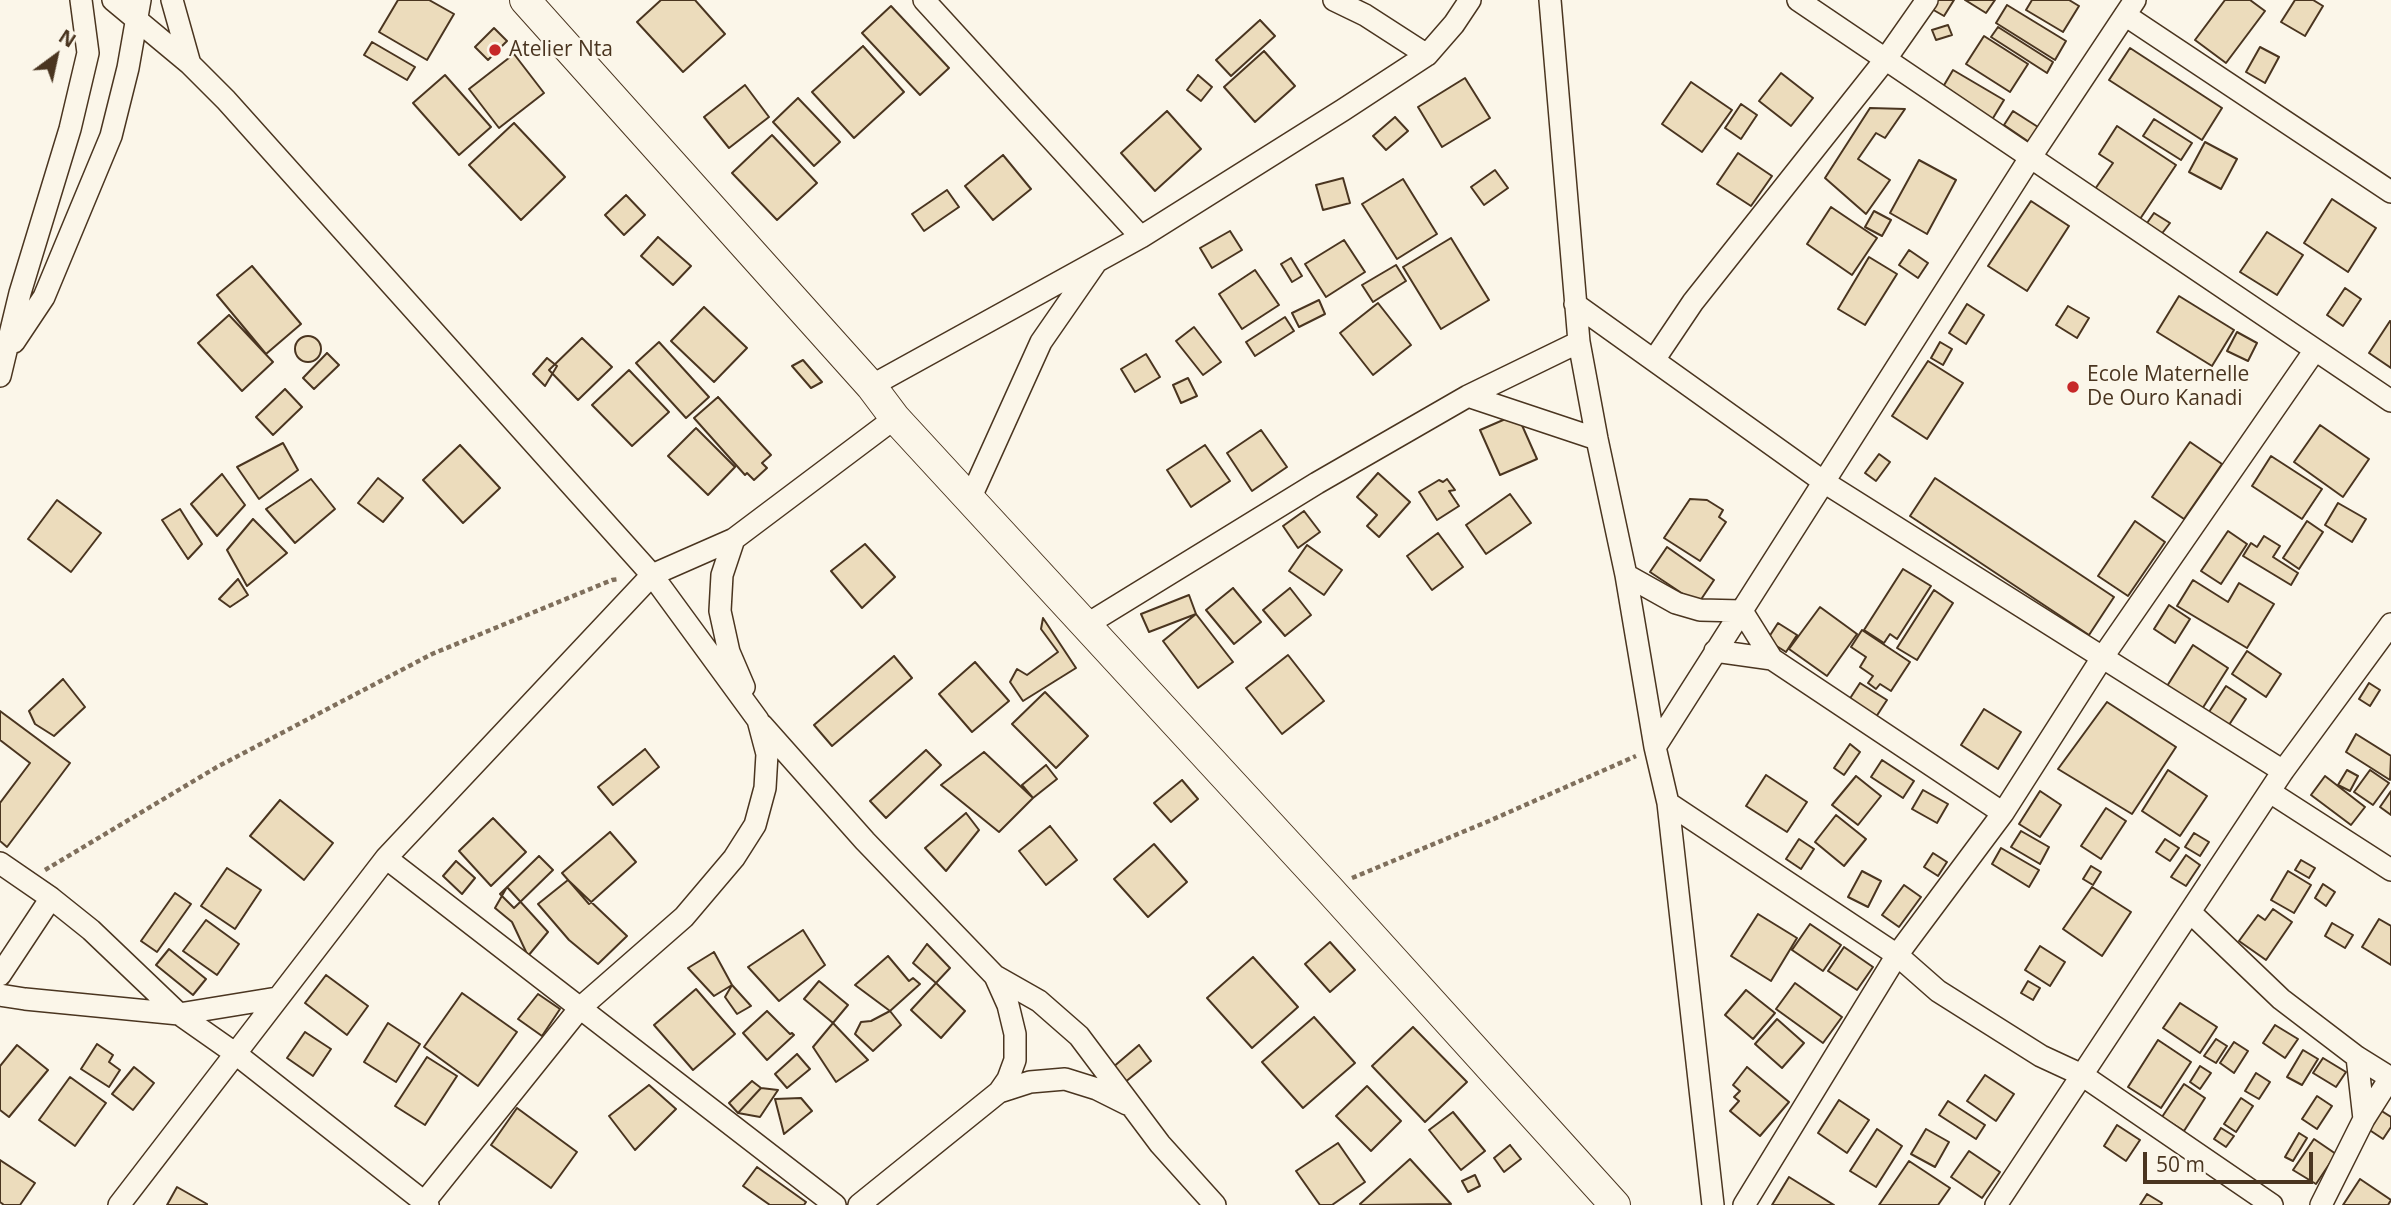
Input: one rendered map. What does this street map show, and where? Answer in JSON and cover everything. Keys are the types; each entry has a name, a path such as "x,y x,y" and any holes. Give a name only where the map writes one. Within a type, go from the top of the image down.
{"main road":[{"path":"525,0 871,386 895,418 1328,888 1615,1205"}],"street":[{"path":"3,366 20,293 70,129 88,53 81,0"},
{"path":"113,0 138,9 226,100 652,575 758,720 865,841 995,976 1039,1001 1079,1036 1160,1144 1215,1205"},
{"path":"172,0 190,64"},
{"path":"924,0 1141,237"},
{"path":"1334,0 1365,15 1427,55"},
{"path":"871,386 1141,237 1427,55 1454,24 1470,0"},
{"path":"1550,0 1579,342 1626,575 1655,747 1668,803 1713,1205"},
{"path":"1798,0 2391,401"},
{"path":"1654,360 1693,302 1885,60 1927,0"},
{"path":"1655,747 2030,158 2130,7 2391,192"},
{"path":"3,366 44,297 111,135 128,68 138,9"},
{"path":"970,499 1041,342 1098,260"},
{"path":"0,323 20,293"},
{"path":"1576,304 1824,482 2283,771"},
{"path":"1086,625 1305,490 1468,396 1579,342"},
{"path":"1744,1205 1897,955 2003,813 2102,658 2315,350"},
{"path":"1468,396 1597,439"},
{"path":"119,1205 386,858 652,575 734,539 895,418"},
{"path":"0,863 51,898 124,959 179,1014 236,1054 425,1204 580,1007 684,917 734,858 755,825 765,788 768,754 758,720 729,652 720,611 722,575 734,539"},
{"path":"1626,575 1676,603 1700,610 1742,611"},
{"path":"1742,611 1772,659 2003,813"},
{"path":"1996,1205 2283,771 2383,646 2391,624"},
{"path":"1715,650 1772,659"},
{"path":"2270,792 2391,870"},
{"path":"1668,803 1897,955 1938,991 2041,1056 2082,1075 2272,1205"},
{"path":"386,858 835,1205"},
{"path":"0,975 51,898"},
{"path":"2190,912 2281,999 2357,1057 2391,1078 2364,1119 2321,1205"},
{"path":"859,1205 999,1092 1008,1079 1015,1060 1015,1034 1008,1005 995,976"},
{"path":"0,995 179,1014 277,998"},
{"path":"2357,1057 2364,1119"},
{"path":"999,1092 1030,1082 1065,1079 1097,1088 1132,1106"}],"path":[{"path":"26,881 217,767 432,654 612,580 652,575"},
{"path":"1328,888 1489,821 1655,747"}],"building":[{"path":"398,0 429,0 454,14 427,60 379,32"},
{"path":"661,0 695,0 725,34 683,72 637,22"},
{"path":"1935,0 1954,0 1944,16 1930,8"},
{"path":"1965,0 1995,0 1986,13"},
{"path":"2032,0 2069,0 2079,6 2063,32 2026,10"},
{"path":"2225,0 2250,0 2265,11 2226,63 2195,40"},
{"path":"2295,0 2313,0 2323,6 2305,36 2281,22"},
{"path":"2007,5 2066,41 2055,60 1996,23"},
{"path":"891,6 949,68 920,95 862,33"},
{"path":"1260,20 1275,36 1231,76 1216,60"},
{"path":"1948,25 1952,35 1936,40 1932,30"},
{"path":"1998,27 2053,62 2047,73 1991,37"},
{"path":"494,28 507,41 488,60 475,47"},
{"path":"1984,36 2028,64 2010,92 1966,64"},
{"path":"372,42 415,67 407,80 364,55"},
{"path":"863,46 904,92 854,138 812,92"},
{"path":"2260,47 2279,57 2265,83 2246,72"},
{"path":"2130,48 2222,108 2202,140 2109,80"},
{"path":"1264,51 1295,86 1255,122 1224,87"},
{"path":"514,54 544,93 499,128 469,89"},
{"path":"1953,70 2004,100 1990,123 1940,92"},
{"path":"1781,73 1813,98 1791,126 1759,101"},
{"path":"445,75 491,127 459,155 413,103"},
{"path":"1198,75 1212,87 1201,101 1187,90"},
{"path":"1465,78 1490,118 1442,147 1418,107"},
{"path":"1691,82 1732,110 1702,152 1662,124"},
{"path":"745,85 769,117 729,148 704,117"},
{"path":"798,98 840,142 814,166 773,122"},
{"path":"1741,104 1757,115 1741,139 1725,128"},
{"path":"1870,108 1905,109 1885,138 1876,133 1858,159 1890,180 1866,214 1825,178"},
{"path":"1167,111 1201,149 1155,191 1121,153"},
{"path":"2013,111 2038,127 2029,142 2004,125"},
{"path":"1395,117 1408,131 1386,150 1373,136"},
{"path":"2154,119 2192,143 2181,160 2143,136"},
{"path":"514,123 565,177 521,220 469,165"},
{"path":"2117,126 2176,165 2138,222 2093,192 2113,163 2099,154"},
{"path":"772,135 817,183 777,220 732,173"},
{"path":"2205,142 2237,159 2221,189 2189,172"},
{"path":"1738,153 1772,176 1751,206 1717,184"},
{"path":"1003,155 1031,189 993,220 965,186"},
{"path":"1919,160 1956,180 1927,234 1890,213"},
{"path":"1495,170 1508,188 1484,205 1471,187"},
{"path":"1343,178 1350,203 1323,210 1316,185"},
{"path":"1403,179 1437,234 1397,259 1362,204"},
{"path":"947,190 959,207 924,231 912,214"},
{"path":"626,195 645,215 624,235 605,215"},
{"path":"2332,199 2376,228 2348,272 2304,243"},
{"path":"2031,201 2069,226 2027,291 1988,266"},
{"path":"1831,207 1877,238 1852,275 1807,244"},
{"path":"1874,211 1891,220 1882,236 1865,227"},
{"path":"2154,213 2170,223 2160,236 2145,226"},
{"path":"1230,231 1242,250 1212,268 1200,248"},
{"path":"2267,232 2303,255 2277,295 2240,272"},
{"path":"658,237 691,266 673,285 641,256"},
{"path":"1451,238 1489,300 1441,329 1403,267"},
{"path":"1344,240 1365,272 1326,297 1305,264"},
{"path":"1909,250 1928,263 1918,278 1899,265"},
{"path":"1869,257 1897,274 1865,325 1838,309"},
{"path":"1291,258 1302,276 1292,282 1281,264"},
{"path":"1396,265 1406,281 1373,302 1362,285"},
{"path":"252,266 301,324 266,354 217,295"},
{"path":"1255,270 1279,305 1242,329 1219,294"},
{"path":"2345,288 2361,299 2343,326 2327,315"},
{"path":"2179,296 2234,330 2212,366 2157,332"},
{"path":"1319,300 1325,314 1299,327 1292,313"},
{"path":"1378,303 1411,345 1373,375 1340,333"},
{"path":"1967,304 1984,315 1966,344 1949,333"},
{"path":"2068,306 2089,318 2077,338 2056,325"},
{"path":"704,307 747,348 714,382 671,341"},
{"path":"229,315 273,362 242,391 198,343"},
{"path":"1285,317 1294,331 1255,356 1246,342"},
{"path":"2391,322 2391,368 2369,353"},
{"path":"1194,327 1221,362 1203,375 1176,341"},
{"path":"2237,332 2257,343 2248,361 2227,351"},
{"path":"308,336 317,340 321,349 317,358 308,362 299,358 295,349 299,340"},
{"path":"582,338 612,367 578,400 549,370"},
{"path":"659,342 709,397 686,418 636,363"},
{"path":"1940,342 1952,349 1943,365 1931,358"},
{"path":"327,353 339,365 314,389 303,378"},
{"path":"1146,354 1160,377 1135,392 1121,369"},
{"path":"547,358 557,366 545,386 533,374"},
{"path":"803,360 822,382 811,388 792,366"},
{"path":"1928,361 1963,383 1927,439 1892,416"},
{"path":"629,370 669,412 632,446 592,405"},
{"path":"1188,378 1197,396 1181,403 1173,385"},
{"path":"285,389 302,407 273,435 256,417"},
{"path":"718,397 771,455 762,463 767,468 754,480 747,473 745,475 694,418"},
{"path":"1517,414 1537,459 1500,475 1480,430"},
{"path":"2320,425 2369,459 2343,497 2294,462"},
{"path":"696,428 735,467 708,495 668,456"},
{"path":"1261,430 1287,467 1252,491 1227,453"},
{"path":"2190,442 2222,464 2184,519 2152,497"},
{"path":"283,443 298,470 259,499 237,467"},
{"path":"460,445 500,488 463,523 423,480"},
{"path":"1205,445 1230,481 1191,507 1167,470"},
{"path":"1879,454 1890,462 1876,481 1865,473"},
{"path":"2271,456 2322,489 2302,519 2252,486"},
{"path":"1378,473 1410,502 1379,537 1367,526 1377,515 1357,497"},
{"path":"222,474 245,505 217,536 191,504"},
{"path":"378,478 403,498 383,522 358,503"},
{"path":"1935,478 2114,597 2089,635 1910,516"},
{"path":"311,479 335,509 295,543 266,509"},
{"path":"1447,479 1455,490 1449,491 1459,506 1437,520 1419,492 1439,480 1443,482"},
{"path":"1510,494 1531,523 1486,554 1466,525"},
{"path":"1690,499 1707,500 1723,510 1719,517 1726,522 1700,561 1664,538"},
{"path":"57,500 101,533 71,572 28,539"},
{"path":"2338,503 2366,519 2352,542 2325,525"},
{"path":"180,509 202,544 188,559 162,520"},
{"path":"1304,511 1320,532 1298,548 1283,526"},
{"path":"253,519 287,553 247,586 227,550"},
{"path":"2135,521 2165,542 2128,596 2098,576"},
{"path":"2307,521 2323,532 2299,569 2283,558"},
{"path":"2228,531 2247,544 2221,584 2201,571"},
{"path":"1438,533 1463,567 1432,590 1407,556"},
{"path":"2264,536 2280,546 2273,557 2298,573 2291,585 2243,556 2251,543 2257,547"},
{"path":"865,544 895,577 862,608 831,571"},
{"path":"1307,545 1342,570 1324,595 1289,571"},
{"path":"1667,547 1714,580 1698,604 1650,572"},
{"path":"1903,569 1931,586 1897,639 1890,634 1884,643 1864,630"},
{"path":"238,579 248,595 230,607 219,599"},
{"path":"2193,580 2228,602 2239,583 2274,604 2247,648 2177,606"},
{"path":"1233,588 1261,622 1234,644 1206,610"},
{"path":"1290,588 1311,615 1285,636 1263,610"},
{"path":"1934,590 1953,603 1917,660 1897,648"},
{"path":"1189,595 1196,614 1149,632 1141,614"},
{"path":"2169,605 2190,619 2175,643 2154,629"},
{"path":"1820,607 1857,634 1827,676 1789,649"},
{"path":"1196,614 1233,662 1198,688 1163,641"},
{"path":"1043,618 1076,668 1023,701 1010,682 1017,669 1027,675 1058,652 1041,629"},
{"path":"1778,623 1797,635 1786,652 1767,640"},
{"path":"1862,630 1910,662 1891,691 1880,684 1876,689 1868,683 1873,676 1860,667 1866,657 1851,647"},
{"path":"2193,645 2228,668 2197,717 2162,694"},
{"path":"2247,651 2281,674 2266,697 2232,674"},
{"path":"1288,655 1324,701 1282,734 1246,688"},
{"path":"894,656 912,678 832,746 814,725"},
{"path":"975,662 1009,701 972,732 939,694"},
{"path":"63,679 85,707 54,736 35,724 29,711"},
{"path":"1860,683 1887,700 1874,720 1847,703"},
{"path":"2369,683 2380,690 2370,706 2359,699"},
{"path":"2226,686 2246,699 2225,731 2205,718"},
{"path":"1045,692 1088,736 1056,768 1012,724"},
{"path":"2107,702 2176,747 2132,814 2058,769"},
{"path":"1984,709 2021,732 1998,769 1961,745"},
{"path":"0,711 70,763 7,847 0,841 0,803 30,763 0,740"},
{"path":"2356,734 2391,756 2390,780 2346,752"},
{"path":"1850,744 1860,752 1844,775 1834,768"},
{"path":"645,749 659,767 613,805 598,787"},
{"path":"926,750 941,765 886,818 870,801"},
{"path":"984,752 1033,798 999,832 941,785"},
{"path":"1882,760 1914,781 1903,798 1871,777"},
{"path":"1046,765 1057,779 1033,798 1022,785"},
{"path":"2168,770 2207,796 2180,836 2142,811"},
{"path":"2347,770 2358,776 2350,791 2338,785"},
{"path":"2370,770 2389,783 2373,805 2354,792"},
{"path":"1766,775 1807,802 1787,832 1746,806"},
{"path":"1856,776 1881,796 1858,825 1832,805"},
{"path":"2325,776 2365,807 2351,825 2311,795"},
{"path":"1182,780 1198,799 1171,822 1154,803"},
{"path":"1923,790 1948,804 1937,823 1912,809"},
{"path":"2040,791 2061,805 2040,837 2019,824"},
{"path":"2391,791 2391,815 2380,807"},
{"path":"280,800 333,843 304,880 250,836"},
{"path":"2106,808 2126,821 2101,859 2081,846"},
{"path":"966,813 979,830 946,871 925,848"},
{"path":"1836,815 1866,839 1844,866 1815,842"},
{"path":"493,818 526,852 491,886 459,851"},
{"path":"1050,826 1077,860 1046,885 1019,851"},
{"path":"2021,831 2049,847 2040,864 2011,847"},
{"path":"610,832 636,862 589,904 562,873"},
{"path":"2194,833 2209,842 2200,856 2185,847"},
{"path":"1799,839 1814,849 1801,869 1786,859"},
{"path":"2165,839 2179,848 2170,861 2156,852"},
{"path":"1154,844 1187,882 1148,917 1114,879"},
{"path":"2001,848 2039,870 2029,887 1992,864"},
{"path":"1933,853 1947,862 1938,876 1924,867"},
{"path":"2186,855 2200,865 2186,886 2171,877"},
{"path":"539,856 553,870 514,908 500,894"},
{"path":"2301,860 2315,868 2309,878 2295,870"},
{"path":"456,861 475,878 462,894 443,876"},
{"path":"2091,866 2101,872 2093,885 2083,879"},
{"path":"227,868 261,890 235,929 201,906"},
{"path":"1862,871 1881,881 1868,907 1848,897"},
{"path":"2288,871 2311,885 2294,913 2271,900"},
{"path":"568,880 627,936 598,964 569,940 538,904"},
{"path":"2323,884 2335,892 2326,906 2315,898"},
{"path":"1904,885 1921,897 1899,927 1882,915"},
{"path":"507,887 548,932 528,956 512,922 495,908"},
{"path":"2092,887 2131,912 2102,956 2063,929"},
{"path":"175,893 191,904 157,952 141,941"},
{"path":"2273,909 2292,922 2266,960 2239,941 2258,915 2265,920"},
{"path":"1758,914 1797,938 1771,981 1731,956"},
{"path":"2379,919 2391,926 2391,965 2362,947"},
{"path":"206,920 239,944 217,975 183,951"},
{"path":"2332,923 2353,935 2345,948 2325,936"},
{"path":"1810,924 1841,945 1823,971 1792,950"},
{"path":"803,930 825,965 779,1001 748,967"},
{"path":"1330,942 1355,970 1330,992 1305,964"},
{"path":"927,944 950,968 936,983 913,963"},
{"path":"2040,946 2065,962 2050,986 2025,970"},
{"path":"1844,947 1873,967 1857,990 1828,971"},
{"path":"169,949 206,979 193,995 156,965"},
{"path":"714,952 732,985 714,996 688,968"},
{"path":"888,956 909,981 913,978 920,984 890,1011 855,985"},
{"path":"1253,957 1298,1007 1252,1048 1207,998"},
{"path":"326,975 368,1006 347,1035 305,1003"},
{"path":"819,981 848,1005 833,1023 804,999"},
{"path":"2028,981 2040,988 2033,1000 2021,993"},
{"path":"936,983 965,1011 941,1038 911,1010"},
{"path":"1795,983 1842,1017 1823,1043 1776,1009"},
{"path":"732,985 751,1006 737,1014 725,997"},
{"path":"696,989 735,1034 693,1070 654,1025"},
{"path":"1746,990 1775,1013 1753,1039 1725,1015"},
{"path":"462,993 517,1032 478,1086 424,1047"},
{"path":"538,994 560,1009 542,1036 518,1019"},
{"path":"2180,1003 2217,1027 2200,1053 2163,1028"},
{"path":"767,1011 794,1035 767,1060 743,1033"},
{"path":"890,1011 901,1025 873,1051 855,1034 861,1022 871,1021"},
{"path":"1314,1017 1355,1063 1303,1108 1262,1062"},
{"path":"1777,1019 1804,1043 1782,1068 1755,1044"},
{"path":"388,1023 420,1044 396,1082 364,1062"},
{"path":"833,1023 868,1060 836,1082 813,1047"},
{"path":"2275,1025 2298,1039 2285,1058 2263,1043"},
{"path":"1413,1027 1467,1082 1425,1122 1372,1066"},
{"path":"305,1032 331,1049 313,1076 287,1058"},
{"path":"2216,1039 2227,1046 2216,1063 2204,1056"},
{"path":"2158,1040 2191,1062 2161,1108 2128,1087"},
{"path":"2234,1042 2248,1051 2234,1073 2220,1063"},
{"path":"97,1044 113,1055 109,1062 120,1070 109,1087 81,1069"},
{"path":"17,1045 48,1070 9,1117 0,1110 0,1066"},
{"path":"1139,1045 1151,1061 1124,1083 1112,1068"},
{"path":"2303,1050 2318,1059 2302,1085 2287,1077"},
{"path":"797,1054 810,1069 787,1088 775,1074"},
{"path":"427,1057 457,1076 425,1125 395,1106"},
{"path":"2323,1058 2346,1072 2336,1087 2313,1073"},
{"path":"2200,1066 2211,1073 2200,1089 2190,1082"},
{"path":"134,1067 154,1083 133,1110 112,1094"},
{"path":"1747,1067 1789,1102 1760,1136 1730,1111 1739,1101 1734,1097 1740,1091 1733,1085"},
{"path":"2256,1073 2270,1082 2259,1099 2245,1091"},
{"path":"1985,1075 2014,1094 1996,1121 1967,1101"},
{"path":"70,1077 106,1103 75,1146 39,1120"},
{"path":"752,1081 761,1088 738,1113 729,1103"},
{"path":"2184,1084 2205,1098 2184,1131 2162,1117"},
{"path":"649,1085 676,1109 635,1150 609,1116"},
{"path":"1367,1086 1401,1121 1371,1151 1336,1116"},
{"path":"761,1088 778,1090 760,1117 738,1113"},
{"path":"2317,1096 2332,1106 2317,1129 2302,1119"},
{"path":"801,1098 812,1111 784,1134 775,1099"},
{"path":"2241,1098 2253,1106 2236,1132 2224,1124"},
{"path":"1839,1100 1869,1120 1847,1153 1818,1133"},
{"path":"1948,1101 1985,1125 1976,1139 1939,1115"},
{"path":"517,1108 577,1152 551,1188 491,1145"},
{"path":"2380,1110 2391,1117 2391,1127 2383,1139 2368,1129"},
{"path":"1453,1112 1485,1151 1461,1170 1429,1130"},
{"path":"2117,1125 2140,1140 2126,1161 2104,1146"},
{"path":"2221,1128 2234,1136 2226,1147 2214,1139"},
{"path":"1877,1129 1902,1146 1876,1187 1850,1171"},
{"path":"1926,1129 1949,1142 1935,1167 1911,1154"},
{"path":"2299,1133 2307,1138 2293,1161 2285,1157"},
{"path":"2314,1139 2336,1154 2316,1184 2293,1170"},
{"path":"1338,1143 1365,1182 1332,1205 1320,1205 1296,1171"},
{"path":"1510,1145 1521,1159 1504,1172 1494,1158"},
{"path":"1969,1151 2000,1172 1982,1198 1951,1177"},
{"path":"1410,1159 1451,1204 1360,1204"},
{"path":"0,1160 35,1183 20,1205 4,1205 0,1202"},
{"path":"1909,1161 1950,1188 1938,1205 1879,1205"},
{"path":"757,1167 806,1202 804,1205 770,1205 743,1186"},
{"path":"1475,1175 1480,1186 1468,1192 1462,1181"},
{"path":"1789,1177 1834,1205 1772,1205"},
{"path":"2360,1179 2391,1200 2388,1205 2343,1205"},
{"path":"177,1187 207,1204 207,1205 167,1205"},
{"path":"2147,1194 2162,1203 2161,1205 2140,1205"}],"place":[{"name":"Atelier Nta","path":"495,50"},
{"name":"Ecole Maternelle De Ouro Kanadi","path":"2073,387"}]}
